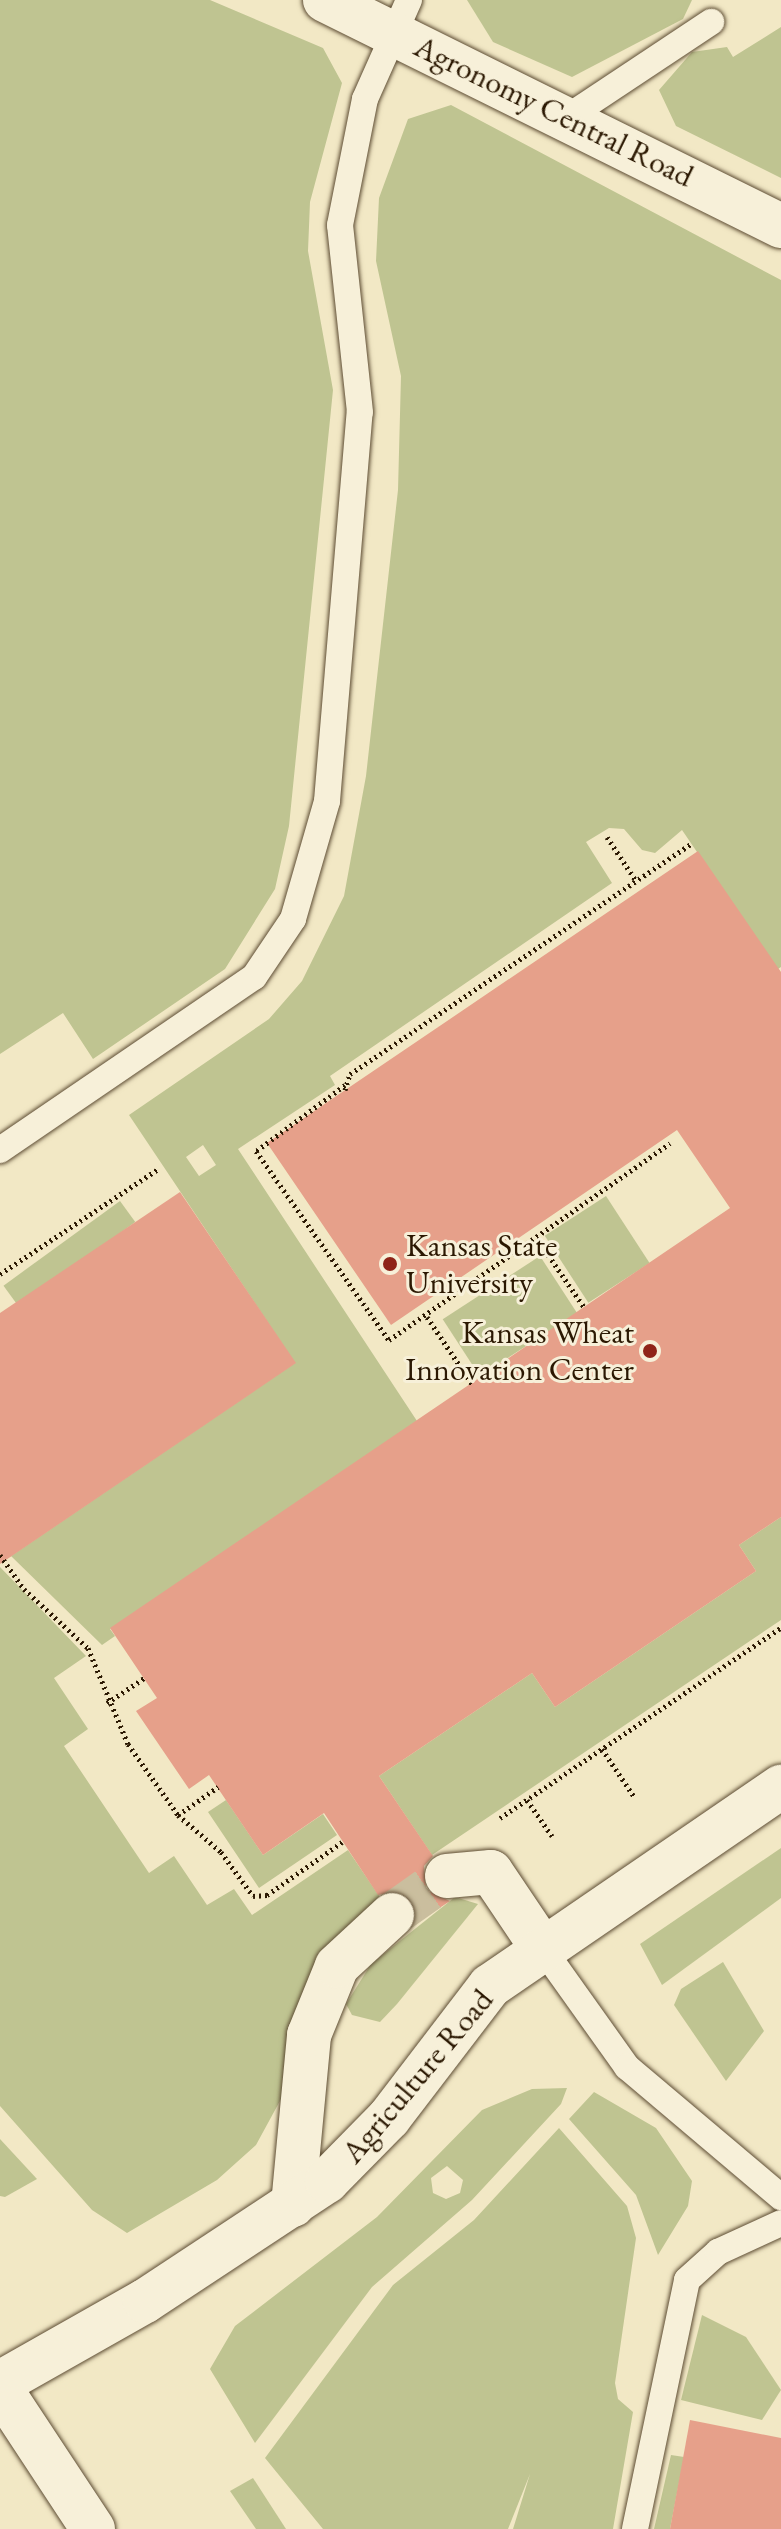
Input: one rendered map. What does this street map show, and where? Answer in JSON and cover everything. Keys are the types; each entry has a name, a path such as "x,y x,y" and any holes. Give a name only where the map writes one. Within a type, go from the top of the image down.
{"street":[{"name":"Agronomy Central Road","path":"325,0 401,16 568,117 781,226"},
{"name":"Agriculture Road","path":"0,2386 293,2205 358,2153 459,2019 540,1945 781,1787"},
{"path":"447,1876 491,1872 540,1945"},
{"name":"Agriculture Road","path":"293,2205 309,2035 337,1966 392,1915"},
{"path":"0,2386 93,2529"}],"lane":[{"path":"0,1150 254,977 293,919 327,801 360,412 340,225 365,99 401,16"},
{"path":"568,117 711,22"},
{"path":"540,1945 627,2067 781,2197"},
{"path":"635,2529 687,2280 718,2252 781,2223"}],"path":[{"path":"607,837 636,881"},
{"path":"670,1143 398,1337 381,1335 256,1151 345,1087 350,1074 691,844"},
{"path":"0,1274 158,1169"},
{"path":"537,1239 584,1307"},
{"path":"427,1317 472,1384"},
{"path":"0,1555 88,1648 107,1703 178,1815 221,1852 253,1896 267,1895 342,1842"},
{"path":"488,1826 781,1628"},
{"path":"107,1703 144,1678"},
{"path":"602,1749 635,1798"},
{"path":"178,1815 218,1787"},
{"path":"527,1800 552,1836"}],"green space":[{"path":"0,0 210,0 323,48 342,83 310,202 308,251 333,390 289,826 275,889 225,969 93,1059 63,1013 0,1054"},
{"path":"467,0 692,0 683,19 572,77 493,42"},
{"path":"781,27 781,178 676,126 659,90 692,52 727,47 733,57"},
{"path":"451,105 781,280 781,967 658,1050 697,852 682,830 655,853 642,850 624,829 609,828 586,842 612,883 330,1076 335,1085 238,1149 417,1421 110,1629 115,1636 102,1645 11,1556 295,1363 129,1115 269,1019 302,981 344,896 366,776 398,490 401,376 376,261 379,198 408,119","holes":["203,1145 216,1165 199,1176 186,1157"]},
{"path":"606,1196 650,1263 588,1303 545,1236"},
{"path":"120,1201 135,1222 19,1307 4,1286"},
{"path":"540,1256 577,1313 480,1376 443,1319"},
{"path":"781,1517 781,1620 432,1855 379,1776 532,1673 555,1707 756,1571 739,1545"},
{"path":"0,1567 86,1656 54,1678 88,1729 64,1746 149,1873 174,1856 207,1905 234,1889 252,1915 348,1850 386,1906 256,2145 217,2180 127,2233 92,2210 0,2106"},
{"path":"226,1800 263,1855 323,1814 337,1835 259,1888 208,1812"},
{"path":"781,1848 781,1898 662,1985 640,1944"},
{"path":"455,1897 478,1904 397,2004 380,2022 352,2015 346,2004 371,1964"},
{"path":"723,1962 764,2031 726,2081 674,2005 681,1989"},
{"path":"567,2088 561,2104 472,2200 372,2287 255,2443 210,2369 235,2326 377,2217 482,2110 532,2089","holes":["447,2166 463,2180 460,2193 446,2199 433,2193 431,2178"]},
{"path":"594,2092 656,2128 692,2181 688,2206 658,2255 636,2195 569,2119"},
{"path":"559,2128 627,2206 636,2238 615,2383 618,2399 633,2412 613,2529 513,2529 530,2474 508,2529 323,2529 265,2458 393,2285 474,2220"},
{"path":"0,2139 37,2179 5,2197 0,2196"},
{"path":"702,2315 746,2337 781,2390 762,2420 681,2400"},
{"path":"671,2455 684,2457 670,2529 654,2529"},
{"path":"253,2478 286,2529 256,2529 230,2491"}],"building":[{"name":"Kansas Wheat Innovation Center","path":"698,851 781,972 781,1517 739,1545 756,1571 555,1707 532,1673 379,1776 433,1856 424,1866 426,1890 450,1901 414,1925 411,1899 399,1891 378,1895 324,1813 263,1855 209,1775 189,1789 136,1711 157,1698 110,1628 730,1208 677,1130 391,1325 267,1143"},
{"path":"180,1192 296,1363 0,1564 0,1313"},
{"path":"690,2420 781,2438 781,2529 670,2529"}],"tunnel":[{"path":"392,1915 447,1876"}],"place":[{"name":"Kansas State University","path":"390,1264"},
{"name":"Kansas Wheat Innovation Center","path":"650,1351"}]}
